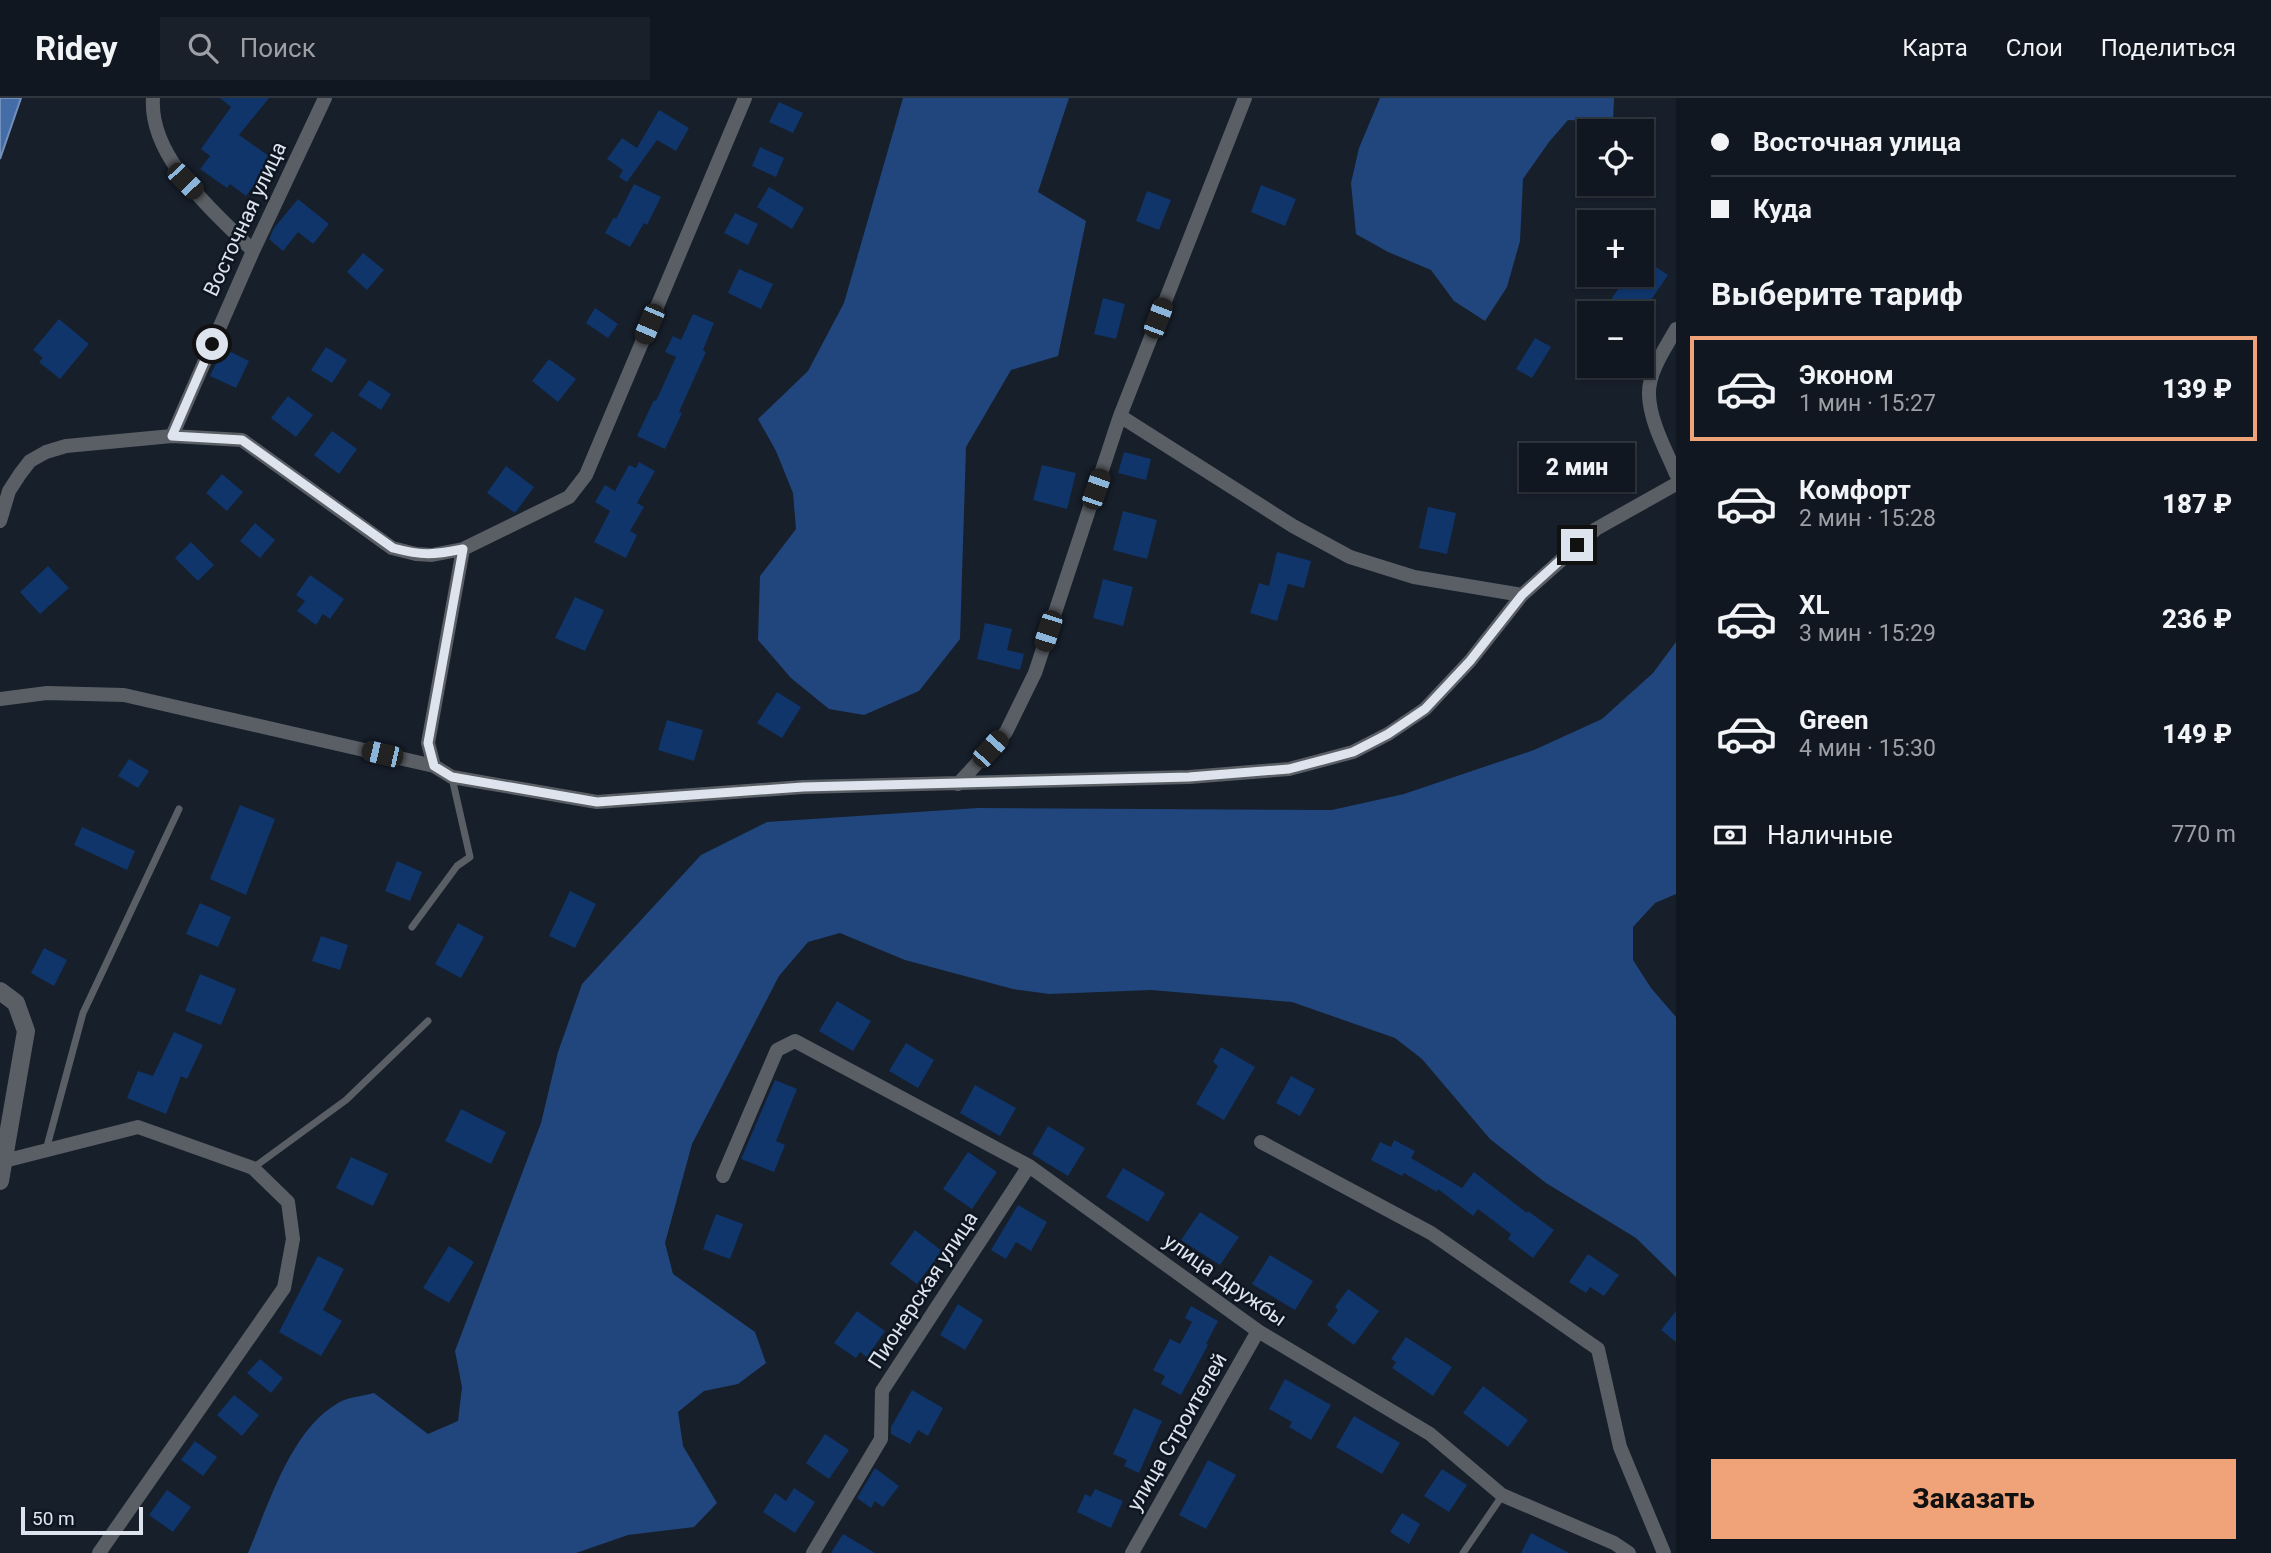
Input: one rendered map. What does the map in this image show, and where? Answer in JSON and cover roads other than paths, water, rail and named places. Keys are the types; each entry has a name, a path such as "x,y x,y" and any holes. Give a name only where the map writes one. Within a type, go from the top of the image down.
{"street":[{"path":"153,98 152,113 162,144 185,181 253,251"},
{"name":"Восточная улица","path":"172,436 253,251 325,98"},
{"path":"0,521 9,491 20,474 30,461 46,452 66,446 172,436 242,440 393,548 416,554 432,555 463,549 569,497 586,475 745,98"},
{"path":"958,784 1006,732 1035,673 1120,416 1245,98"},
{"path":"1676,329 1657,363 1648,393 1652,416 1676,474"},
{"path":"1120,416 1293,526 1350,557 1414,577 1522,595"},
{"path":"0,699 47,693 124,695 434,766 452,777 597,802 803,787 1189,777 1289,769 1353,752 1388,734 1425,709 1470,661 1522,595 1596,529 1676,484"},
{"path":"434,766 428,743 463,549"},
{"path":"0,991 16,1003 26,1031 0,1181"},
{"name":"улица Дружбы","path":"723,1176 777,1050 795,1041 1029,1166 1258,1331 1430,1434 1502,1496 1614,1543 1629,1553"},
{"path":"4,1161 138,1127 253,1168 288,1202 293,1239 284,1288 99,1553"},
{"path":"1261,1142 1431,1233 1598,1349 1620,1447 1664,1553"},
{"name":"Пионерская улица","path":"813,1553 881,1439 882,1391 1029,1166"},
{"name":"улица Строителей","path":"1132,1553 1258,1331"}],"lane":[{"path":"412,927 457,866 470,857 452,777"},
{"path":"46,1150 83,1013 179,808"},
{"path":"253,1168 346,1100 428,1021"},
{"path":"1463,1553 1502,1496"}]}
